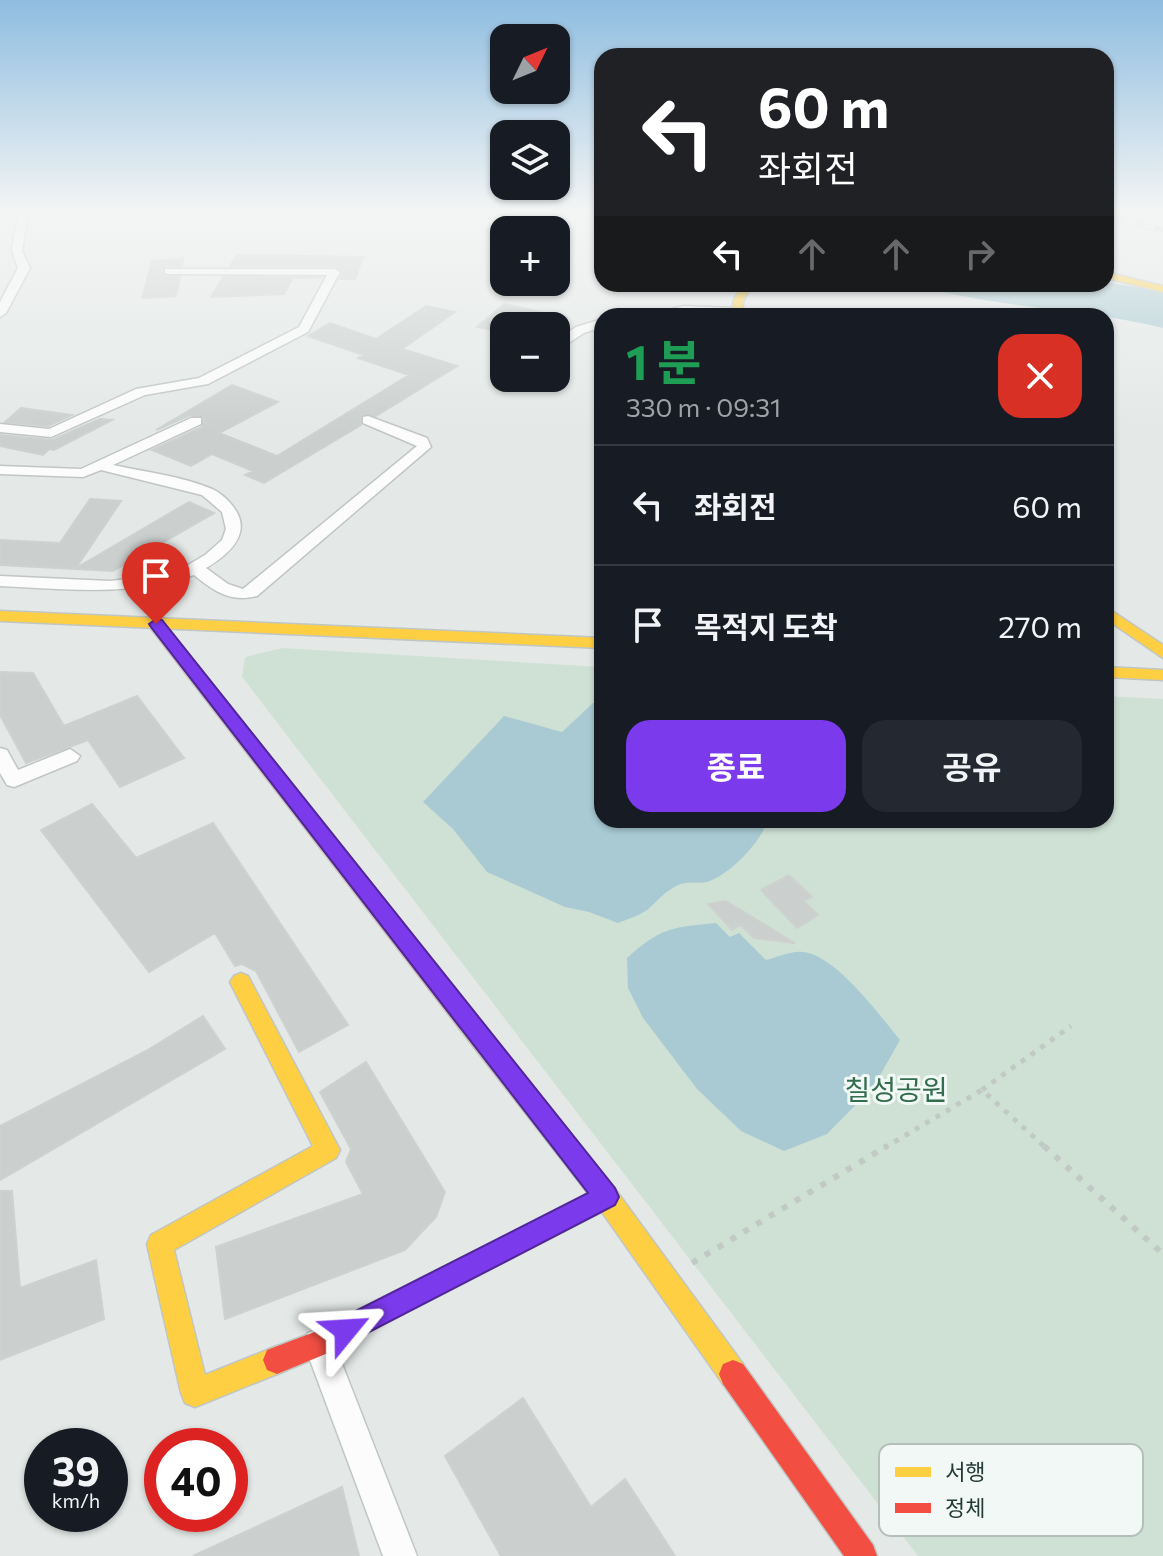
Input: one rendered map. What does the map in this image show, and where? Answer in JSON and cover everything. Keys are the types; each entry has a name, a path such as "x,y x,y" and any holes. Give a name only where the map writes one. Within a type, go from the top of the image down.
{"street":[{"path":"0,313 15,286"},
{"path":"0,428 51,433 141,392 203,381 304,329 327,286"},
{"path":"570,337 594,326"},
{"path":"197,569 227,591 244,595 251,592 424,447 422,441 368,420"},
{"path":"0,470 83,473 196,421"},
{"path":"0,581 142,584 172,580 197,569 227,544 233,534 233,517 220,500 207,492 101,466"},
{"path":"0,616 594,643"},
{"path":"1114,618 1163,653"},
{"path":"156,624 606,1197 862,1556"},
{"path":"1114,672 1163,675"},
{"path":"0,755 14,780 70,756"},
{"path":"241,982 328,1150 160,1244 195,1393 319,1344 606,1197"},
{"path":"319,1344 400,1556"}],"path":[{"path":"692,1263 982,1090 1071,1026"},
{"path":"982,1090 1163,1254"}],"green space":[{"name":"칠성공원","path":"283,648 594,667 594,828 1114,828 1114,696 1163,699 1163,1556 918,1556 903,1536 1143,1536 1143,1444 879,1444 879,1505 242,677 245,657"}],"water":[{"path":"1114,286 1127,286 1163,292 1163,328 1114,318 1114,308 1045,308 945,292 1114,292"},
{"path":"594,703 594,828 764,829 735,865 716,878 676,886 644,912 618,923 565,907 487,872 453,829 423,802 504,716 562,732"},
{"path":"716,923 730,937 739,933 766,960 799,952 816,956 829,964 856,988 900,1040 874,1086 827,1134 784,1151 741,1131 697,1089 643,1018 628,988 627,958 649,940 667,931"}],"building":[{"path":"145,286 178,286 176,296 142,298"},
{"path":"218,286 289,286 284,294 211,297"},
{"path":"504,304 540,312 495,312"},
{"path":"426,306 455,312 402,349 457,366 376,416 361,415 361,425 264,483 245,475 253,471 212,454 191,466 152,450 202,427 204,418 190,415 156,430 232,385 278,402 219,433 277,456 409,375 358,358 364,355 308,336 330,323 376,339"},
{"path":"490,316 490,329 477,327"},
{"path":"21,408 72,415 48,426 5,422"},
{"path":"100,419 112,420 54,450 49,449 43,455 0,446 0,435 52,440"},
{"path":"90,499 121,501 76,568 189,502 214,513 113,571 0,565 0,540 60,543"},
{"path":"0,672 33,673 64,726 137,696 184,758 120,787 88,740 26,763 0,715"},
{"path":"92,804 136,858 213,823 348,1025 299,1052 256,971 242,964 235,966 215,933 149,972 41,830"},
{"path":"789,875 812,897 804,901 818,915 797,928 761,890"},
{"path":"726,901 795,943 754,938 741,925 732,930 708,904"},
{"path":"203,1016 225,1049 0,1180 0,1126 146,1051"},
{"path":"366,1062 445,1192 436,1217 405,1250 225,1319 216,1247 363,1194 346,1162 351,1149 320,1092"},
{"path":"0,1191 12,1191 20,1288 96,1260 104,1319 0,1360"},
{"path":"523,1398 591,1507 625,1479 675,1556 501,1556 445,1456"},
{"path":"342,1487 359,1556 193,1556"}],"traffic: slow":[{"path":"1149,286 1163,289"},
{"path":"737,308 743,292"},
{"path":"0,616 594,643"},
{"path":"1114,618 1163,653"},
{"path":"1114,672 1163,675"},
{"path":"241,982 328,1150 160,1244 195,1393 277,1360"},
{"path":"468,1022 606,1197 733,1374"}],"traffic: jam":[{"path":"156,624 468,1022"},
{"path":"277,1360 319,1344 606,1197"},
{"path":"733,1374 862,1556"}],"route":[{"path":"156,624 606,1197 346,1330"}]}
